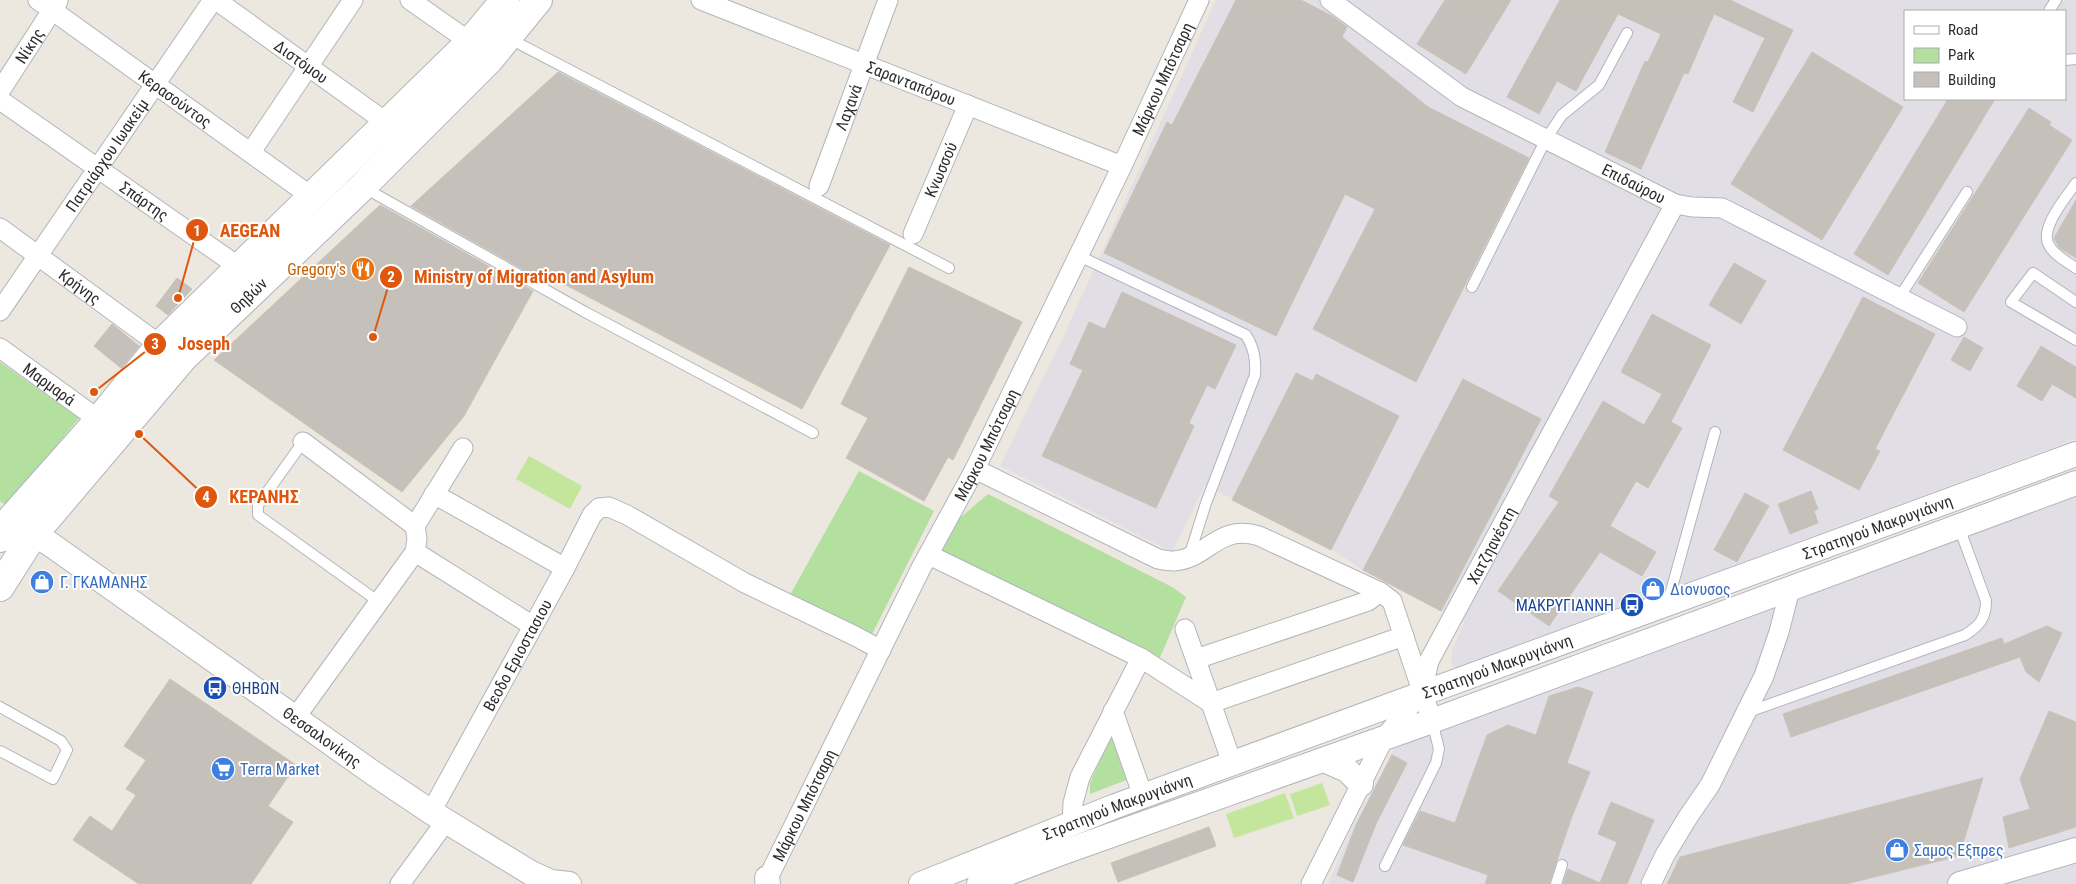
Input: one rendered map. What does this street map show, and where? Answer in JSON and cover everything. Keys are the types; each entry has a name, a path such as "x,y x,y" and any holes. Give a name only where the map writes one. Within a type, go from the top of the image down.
{"main road":[{"name":"Θηβών","path":"0,587 11,526 160,345 470,42 505,0"},
{"name":"Θηβών","path":"11,526 362,186 489,60 509,38 538,0"}],"street":[{"name":"Διστόμου","path":"215,0 387,123"},
{"name":"Πατριάρχου Ιωακείμ","path":"0,311 215,0"},
{"path":"251,152 353,0"},
{"path":"410,0 470,42"},
{"name":"Σαρανταπόρου","path":"701,0 1122,166"},
{"name":"Λαχανά","path":"819,186 888,0"},
{"name":"Μάρκου Μπότσαρη","path":"767,882 928,555 975,469 1122,166 1199,0"},
{"name":"Επιδαύρου","path":"1330,0 1462,97 1675,204 1692,207 1722,208 1957,327"},
{"name":"Κερασούντος","path":"49,4 312,197"},
{"name":"Νίκης","path":"0,91 49,4"},
{"name":"Σπάρτης","path":"0,100 239,267"},
{"name":"Κνωσσού","path":"913,234 968,105"},
{"name":"Χατζηανέστη","path":"1311,884 1384,738 1422,692 1429,661 1675,204"},
{"name":"Κρήνης","path":"0,228 160,345"},
{"name":"Μαρμαρά","path":"0,348 99,420"},
{"path":"302,442 415,526"},
{"path":"295,718 414,552 417,539 415,526 463,448"},
{"name":"Στρατηγού Μακρυγιάννη","path":"920,884 1072,823 1422,692 2076,454"},
{"path":"975,469 1158,559 1174,561 1188,557 1225,536 1248,532 1380,592 1392,601 1432,721"},
{"name":"Στρατηγού Μακρυγιάννη","path":"978,884 1432,721 2076,483"},
{"path":"434,494 565,568"},
{"name":"Βεοδο Εριοστασιου","path":"400,884 439,816 533,626 592,515 599,508 609,507 627,515 745,583 881,650"},
{"name":"Θεσσαλονίκης","path":"11,526 50,544 295,718 439,816 531,873 551,882 569,884"},
{"path":"414,552 533,626"},
{"path":"928,555 1141,658 1211,703"},
{"path":"1651,884 1665,855 1710,784 1764,676 1779,632 1790,589"},
{"path":"1196,659 1368,601 1380,592"},
{"path":"1185,629 1232,763"},
{"path":"1211,703 1404,636"},
{"path":"1072,823 1076,788 1141,658"},
{"path":"1113,711 1143,796"},
{"path":"1324,760 1348,770 1361,784"},
{"path":"1971,882 2076,850"}],"lane":[{"path":"1472,288 1546,139 1562,115 1599,85 1627,33"},
{"path":"509,38 949,268"},
{"path":"2076,183 2047,228 2047,238 2048,244 2054,252 2076,268"},
{"path":"362,186 585,312 813,433"},
{"path":"1899,298 1967,192"},
{"path":"1079,256 1246,334 1252,344 1256,358 1255,375 1206,503 1188,557"},
{"path":"2076,302 2032,273 2011,302 2076,340"},
{"path":"1667,603 1715,432"},
{"path":"302,442 258,505 258,515 379,602"},
{"path":"1747,712 1965,635 1976,628 1983,621 1986,612 1986,601 1959,526"},
{"path":"0,707 61,741 66,746 66,753 53,779 0,751"},
{"path":"1385,866 1436,763 1439,749 1432,721"},
{"path":"1556,884 1562,865"}],"shaded area":[{"path":"1216,0 2076,0 2076,439 1454,669 1451,661 1452,651 1464,623 1363,570 1331,549 1205,485 1172,552 1000,466 1064,335"},
{"path":"2076,497 2076,884 1328,884 1352,828 1394,748 1778,605"}],"green space":[{"path":"0,362 79,418 7,506 0,501"},
{"path":"529,456 582,486 570,509 516,479"},
{"path":"859,471 934,511 871,636 790,595"},
{"path":"988,494 1172,587 1186,597 1158,662 939,555 955,522"},
{"path":"1114,730 1137,776 1090,794 1090,783"},
{"path":"1322,783 1330,805 1297,816 1290,794"},
{"path":"1285,793 1294,818 1234,838 1226,814"}],"building":[{"path":"1236,0 1301,0 1332,16 1347,27 1342,37 1428,107 1529,158 1416,382 1313,329 1375,209 1345,194 1276,336 1104,253 1167,122 1172,125"},
{"path":"1445,0 1511,0 1466,74 1417,44"},
{"path":"1560,0 1730,0 1793,30 1753,112 1733,102 1765,38 1714,14 1688,74 1684,73 1641,169 1605,152 1645,61 1648,62 1661,34 1618,14 1576,91 1557,81 1539,114 1507,97"},
{"path":"1812,52 1903,107 1822,240 1731,184"},
{"path":"558,72 890,245 802,409 543,273 540,279 411,206"},
{"path":"1947,100 1994,100 1888,275 1854,254"},
{"path":"2029,108 2051,122 2049,125 2072,140 1964,312 1918,283"},
{"path":"2076,200 2076,258 2060,248 2054,238"},
{"path":"380,205 533,291 464,416 402,492 214,360"},
{"path":"1734,263 1766,281 1741,324 1709,305"},
{"path":"909,267 1022,322 953,460 948,457 924,501 846,458 868,418 841,404"},
{"path":"177,278 192,289 168,315 156,306"},
{"path":"1122,292 1236,345 1215,389 1207,385 1189,423 1194,426 1156,508 1042,456 1083,370 1070,364 1089,322 1105,329"},
{"path":"1863,297 1935,334 1875,449 1880,451 1859,490 1783,450"},
{"path":"1652,314 1711,345 1671,422 1682,428 1648,488 1636,481 1610,526 1656,552 1642,576 1600,552 1549,626 1498,591 1559,502 1549,496 1603,401 1644,425 1662,394 1621,372"},
{"path":"112,324 139,346 121,368 94,346"},
{"path":"1964,337 1983,348 1970,371 1951,360"},
{"path":"2041,346 2076,367 2076,398 2052,384 2042,401 2017,386"},
{"path":"1296,373 1313,381 1316,374 1399,416 1331,550 1232,500"},
{"path":"1463,379 1541,419 1441,611 1363,570"},
{"path":"1811,491 1818,509 1814,511 1818,523 1790,534 1778,504"},
{"path":"1745,493 1769,506 1737,562 1714,550"},
{"path":"2047,626 2062,633 2039,682 2026,672 2020,657 1791,737 1783,714 2002,638 2004,644"},
{"path":"170,679 296,765 268,806 293,822 251,884 139,884 73,840 90,816 112,831 136,795 126,789 146,760 124,746"},
{"path":"1578,687 1593,692 1567,763 1590,772 1571,819 1549,884 1485,884 1488,875 1403,845 1420,811 1455,823 1487,735 1508,725 1536,735 1549,696"},
{"path":"2049,711 2076,722 2076,827 2009,848 2003,817 2030,809 2020,779"},
{"path":"1392,755 1407,763 1376,824 1353,882 1337,875 1356,825"},
{"path":"1983,778 1959,856 1846,884 1667,884 1680,857"},
{"path":"1611,802 1654,820 1627,884 1563,884 1568,869 1600,883 1617,842 1598,834"},
{"path":"1209,827 1216,846 1118,882 1111,863"}],"place":[{"name":"Gregory's","path":"363,269"},
{"name":"AEGEAN","path":"178,298"},
{"name":"Ministry of Migration and Asylum","path":"373,337"},
{"name":"Joseph","path":"94,392"},
{"name":"ΚΕΡΑΝΗΣ","path":"139,434"},
{"name":"Γ. ΓΚΑΜΑΝΗΣ","path":"42,582"},
{"name":"Διονυσος","path":"1653,589"},
{"name":"ΜΑΚΡΥΓΙΑΝΝΗ","path":"1632,605"},
{"name":"ΘΗΒΩΝ","path":"215,688"},
{"name":"Terra Market","path":"223,769"},
{"name":"Σαμος Εξπρες","path":"1897,850"}]}
